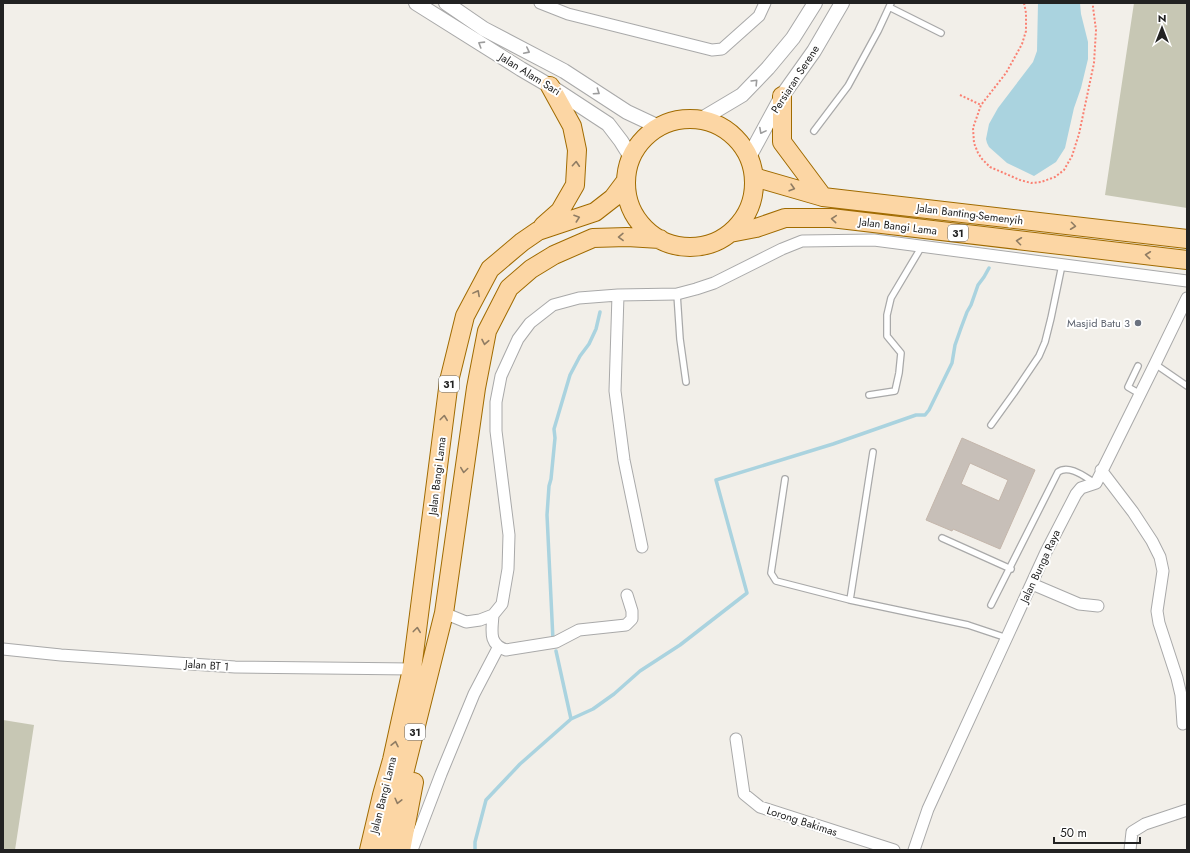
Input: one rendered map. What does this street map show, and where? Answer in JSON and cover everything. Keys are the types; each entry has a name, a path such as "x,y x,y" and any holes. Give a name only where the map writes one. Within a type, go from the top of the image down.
{"main road":[{"path":"538,231 560,211 575,185 578,150 572,126 550,86"},
{"path":"782,96 782,142 823,197"},
{"name":"Jalan Bangi Lama","path":"730,233 744,217 753,197 754,178 749,157 737,139 720,126 700,120 679,120 659,127 642,140 631,157 626,171 625,182 628,202 636,218 650,234 669,244 690,247 711,243 730,233 756,228 785,218 831,218 1187,260"},
{"name":"Jalan Banting-Semenyih","path":"754,178 823,197 1187,239"},
{"name":"Jalan Bangi Lama","path":"369,850 392,760 412,669 449,381 465,316 490,269 522,242 538,231 595,212 613,198 625,182"},
{"name":"Jalan Bangi Lama","path":"385,850 444,613 476,388 487,331 509,288 531,269 554,255 594,238 627,237 660,239"},
{"name":"Jalan Bangi Lama","path":"401,850 422,735 426,688"}],"street":[{"name":"Jalan Alam Sari","path":"416,3 550,86 608,124 622,141 631,157"},
{"name":"Jalan Alam Sari","path":"446,3 484,29 564,71 627,112 659,127"},
{"path":"540,3 568,14 712,50 722,49 759,16 766,3"},
{"path":"700,120 742,95 768,68 793,38 815,3"},
{"name":"Persiaran Serene","path":"749,157 782,96 814,51 842,3"},
{"path":"444,613 466,622 480,620 493,615 502,604 508,569 509,535 496,432 496,402 501,376 518,339 530,323 553,305 579,298 618,295 677,294 714,283 782,249 802,241 874,240 1187,281"},
{"path":"618,295 615,391 624,460 642,547"},
{"path":"1096,483 1101,470 1187,298"},
{"path":"1101,470 1133,512 1152,541 1160,557 1163,571 1157,611 1180,689 1183,724"},
{"name":"Jalan Bunga Raya","path":"914,850 928,809 1046,552 1076,494 1081,488 1096,483"},
{"path":"1032,584 1076,602 1098,606"},
{"path":"493,615 492,638 498,648 506,650 556,642 579,630 626,625 632,619 632,611 627,595"},
{"path":"412,850 441,774 471,702 498,648"},
{"name":"Jalan BT 1","path":"3,649 61,655 235,666 412,669"},
{"name":"Lorong Bakimas","path":"736,739 744,794 760,807 894,850"},
{"path":"1130,850 1132,832 1145,824 1187,810"}],"lane":[{"path":"814,131 848,86 878,31 890,5 940,33"},
{"path":"869,395 895,391 901,353 887,336 887,315 891,298 922,246"},
{"path":"991,425 1039,356 1050,324 1062,265"},
{"path":"677,294 680,339 686,382"},
{"path":"1155,364 1187,386"},
{"path":"1138,366 1128,387 1140,394"},
{"path":"850,600 873,452"},
{"path":"991,606 1058,472 1062,469 1066,469 1078,473 1096,483"},
{"path":"785,479 771,573 776,581 850,600 968,625 1007,638"},
{"path":"942,538 1011,568"}],"path":[{"path":"1024,3 1026,13 1026,31 1022,44 1006,73 981,105 973,128 974,143 978,153 990,167 1020,180 1031,183 1041,182 1055,177 1064,170 1072,156 1079,134 1094,63 1096,30 1093,3"},
{"path":"960,95 981,105"}],"shaded area":[{"path":"1134,3 1187,3 1187,208 1105,195"},
{"path":"3,720 34,725 15,850 3,850"}],"water":[{"path":"1038,3 1080,3 1081,14 1088,42 1088,59 1081,88 1074,108 1065,148 1056,162 1034,176 1007,163 989,147 986,139 989,124 998,108 1033,62 1037,51"}],"building":[{"path":"962,438 1035,470 1000,549 953,529 952,531 926,520","holes":["970,463 1008,480 999,501 961,484"]}],"waterway":[{"path":"475,850 475,842 486,800 520,764 571,719 593,709 614,694 640,671 680,645 747,593 716,480 833,444 916,415 925,415 929,410 952,363 955,345 967,312 978,285 989,268"},
{"path":"553,640 547,515 555,438 554,429 570,375 580,356 589,344 596,329 600,312"},
{"path":"556,651 571,719"}],"place":[{"name":"Masjid Batu 3","path":"1138,323"}]}
